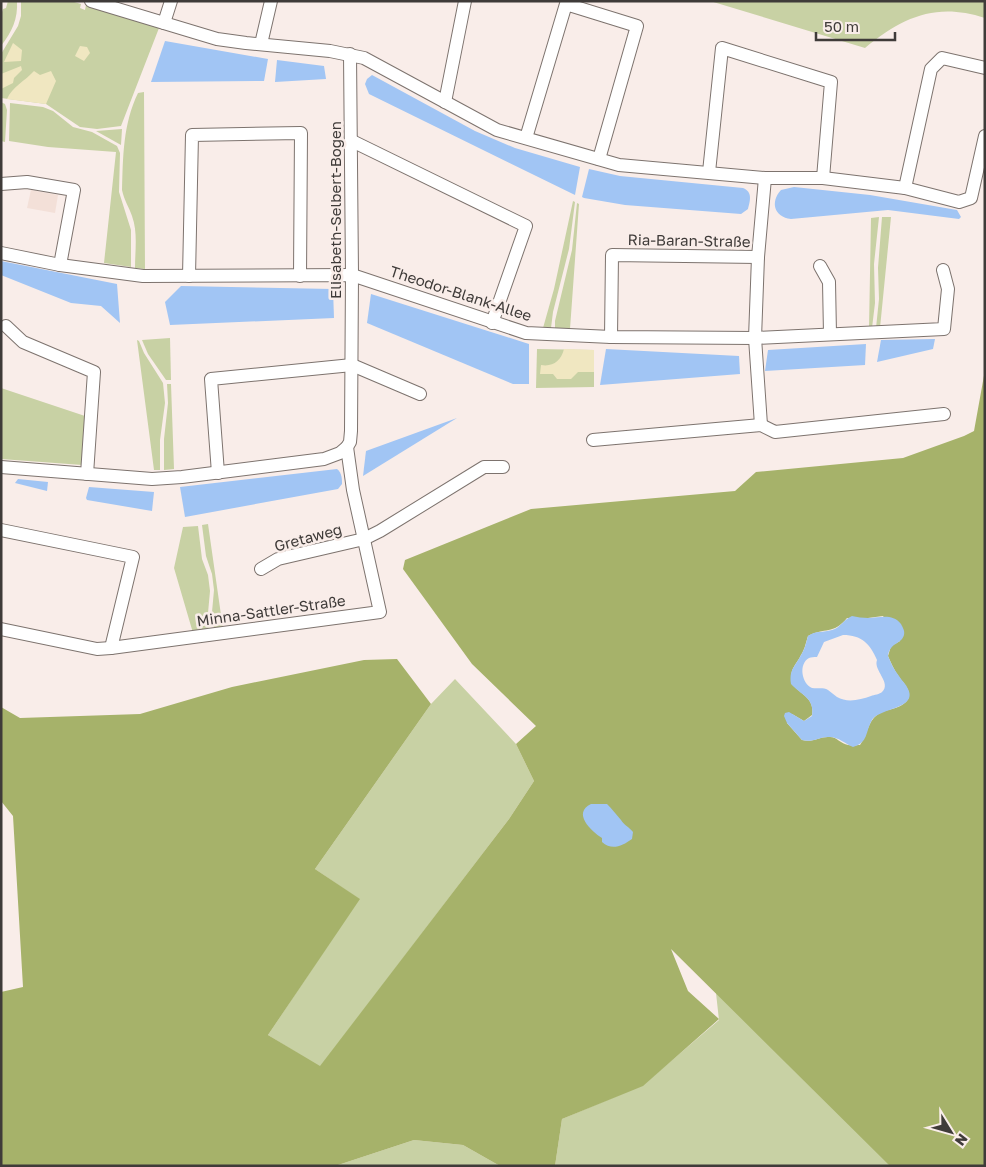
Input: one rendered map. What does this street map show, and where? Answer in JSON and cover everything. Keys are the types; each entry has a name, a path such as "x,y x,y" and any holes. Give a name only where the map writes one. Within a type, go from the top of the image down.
{"street":[{"path":"91,1 218,39 330,50 350,54 377,64 497,130 619,165 765,178 823,178 904,188 959,202 971,198 985,136"},
{"path":"164,23 171,1"},
{"path":"262,44 271,1"},
{"path":"445,102 465,1"},
{"path":"526,138 566,4 637,26 599,160"},
{"path":"709,172 722,48 831,82 823,178"},
{"name":"Elisabeth-Selbert-Bogen","path":"347,447 350,442 351,431 352,365 350,54"},
{"path":"904,188 931,68 942,58 985,68"},
{"path":"189,276 192,135 301,134 300,276"},
{"path":"352,141 526,226 492,323"},
{"path":"760,425 754,338 758,257 765,178"},
{"path":"1,184 27,182 74,190 60,265"},
{"name":"Theodor-Blank-Allee","path":"1,252 60,265 143,276 352,275 526,333 611,337 754,338 944,329 948,289 944,270"},
{"name":"Ria-Baran-Straße","path":"611,337 612,255 758,257"},
{"path":"820,266 829,282 830,334"},
{"path":"6,326 23,342 94,372 87,474"},
{"path":"218,473 211,379 352,365 420,394"},
{"path":"592,440 760,425 775,432 944,414"},
{"path":"1,467 158,479 324,459 340,453 347,447"},
{"name":"Minna-Sattler-Straße","path":"1,629 97,649 380,612 353,490 347,447"},
{"name":"Gretaweg","path":"261,569 278,560 364,538 380,531 484,467 502,466"},
{"path":"1,530 133,557 111,648"}],"shaded area":[{"path":"31,190 58,195 55,213 27,208"}],"green space":[{"path":"8,1 17,1 16,14 11,30 1,46 1,15"},
{"path":"21,1 71,1 81,4 80,8 85,10 86,5 159,28 121,126 97,129 80,127 46,104 1,98 1,54 18,26 21,16"},
{"path":"710,1 985,1 985,18 967,13 951,12 921,15 893,28 865,48"},
{"path":"144,92 145,269 135,268 135,228 122,190 129,116 138,93"},
{"path":"1,102 5,104 7,110 5,142 1,141"},
{"path":"10,103 43,107 53,111 73,127 92,132 117,146 120,153 119,192 131,230 131,267 104,263 116,152 48,147 9,141"},
{"path":"122,129 121,145 96,131"},
{"path":"573,201 575,202 569,249 553,312 551,328 543,328 554,289"},
{"path":"577,203 579,204 570,329 555,329 555,321 572,250"},
{"path":"879,217 874,264 875,303 872,328 869,329 871,218"},
{"path":"882,217 891,217 880,328 876,328 879,299 878,268"},
{"path":"170,338 171,380 166,380 148,354 142,340"},
{"path":"137,340 163,383 165,403 160,440 160,470 154,470"},
{"path":"537,349 594,350 594,387 536,388"},
{"path":"985,370 985,1166 890,1166 671,949 688,991 719,1019 643,1086 562,1119 555,1166 500,1166 463,1145 414,1140 335,1166 1,1166 1,992 23,987 13,816 1,801 1,707 20,718 140,714 232,687 364,660 397,659 431,704 315,869 360,899 268,1035 320,1066 509,819 534,781 516,744 536,726 472,664 403,569 405,560 531,509 735,491 756,472 903,458 974,431","holes":["883,616 900,641 891,646 888,656 896,672 907,687 908,698 899,707 880,713 874,718 860,745 846,744 830,737 809,741 802,740 787,723 792,714 804,721 812,715 809,701 792,684 791,679 793,668 804,650 808,636 833,629 847,618"]},
{"path":"167,384 171,384 174,469 164,470 164,439 168,403"},
{"path":"1,388 85,416 82,465 1,459"},
{"path":"208,524 223,629 214,630 212,612 214,590 212,574 206,556 202,525"},
{"path":"198,526 202,559 208,575 210,591 208,613 210,631 193,633 174,568 183,527"},
{"path":"455,679 516,744 534,781 509,819 320,1067 268,1035 359,899 315,869 431,704"},
{"path":"716,993 791,1026 936,1166 555,1166 562,1119 643,1085 719,1020"},
{"path":"414,1140 463,1145 500,1166 335,1166"}],"sand":[{"path":"13,43 22,50 21,61 4,62"},
{"path":"80,46 87,47 90,53 84,61 75,56"},
{"path":"21,66 22,70 14,78 13,83 1,89 1,74"},
{"path":"34,71 40,75 51,71 56,81 46,104 7,99 15,88"},
{"path":"564,349 594,350 594,372 578,372 571,379 557,379 553,374 540,374 541,365 549,365 556,362 561,357"}],"water":[{"path":"165,41 268,59 264,81 151,82"},
{"path":"277,60 324,66 326,79 275,82"},
{"path":"372,75 475,131 515,148 580,167 575,195 369,94 365,84"},
{"path":"589,169 620,176 743,188 750,194 748,209 741,214 625,205 584,198 582,197"},
{"path":"794,187 870,195 957,210 961,217 959,219 888,210 785,218 777,212 776,199 781,190"},
{"path":"1,261 117,284 120,323 101,306 71,303 1,275"},
{"path":"181,286 333,289 334,318 170,325 165,302"},
{"path":"371,294 529,344 529,384 513,384 367,323"},
{"path":"935,339 933,349 877,362 881,340"},
{"path":"866,344 865,365 765,371 768,350"},
{"path":"606,349 739,356 740,374 600,385"},
{"path":"457,418 363,476 366,451"},
{"path":"337,469 341,474 342,480 342,484 338,489 185,517 180,487"},
{"path":"18,479 48,482 47,491 15,483"},
{"path":"89,487 154,492 152,511 87,500"},
{"path":"849,617 890,617 901,624 904,631 903,638 891,648 888,656 907,687 910,696 908,701 903,704 876,716 872,720 864,739 858,745 853,747 833,737 823,737 810,741 802,740 787,723 784,716 785,713 789,712 804,721 812,716 809,701 791,684 792,671 804,650 808,636 835,629","holes":["843,635 850,635 865,642 874,654 885,685 881,693 858,700 845,700 826,689 812,688 806,682 802,669 806,661 817,657 824,642"]},
{"path":"591,804 607,804 633,832 632,839 624,844 613,847 602,842 602,838 589,827 583,817 583,812"}]}
